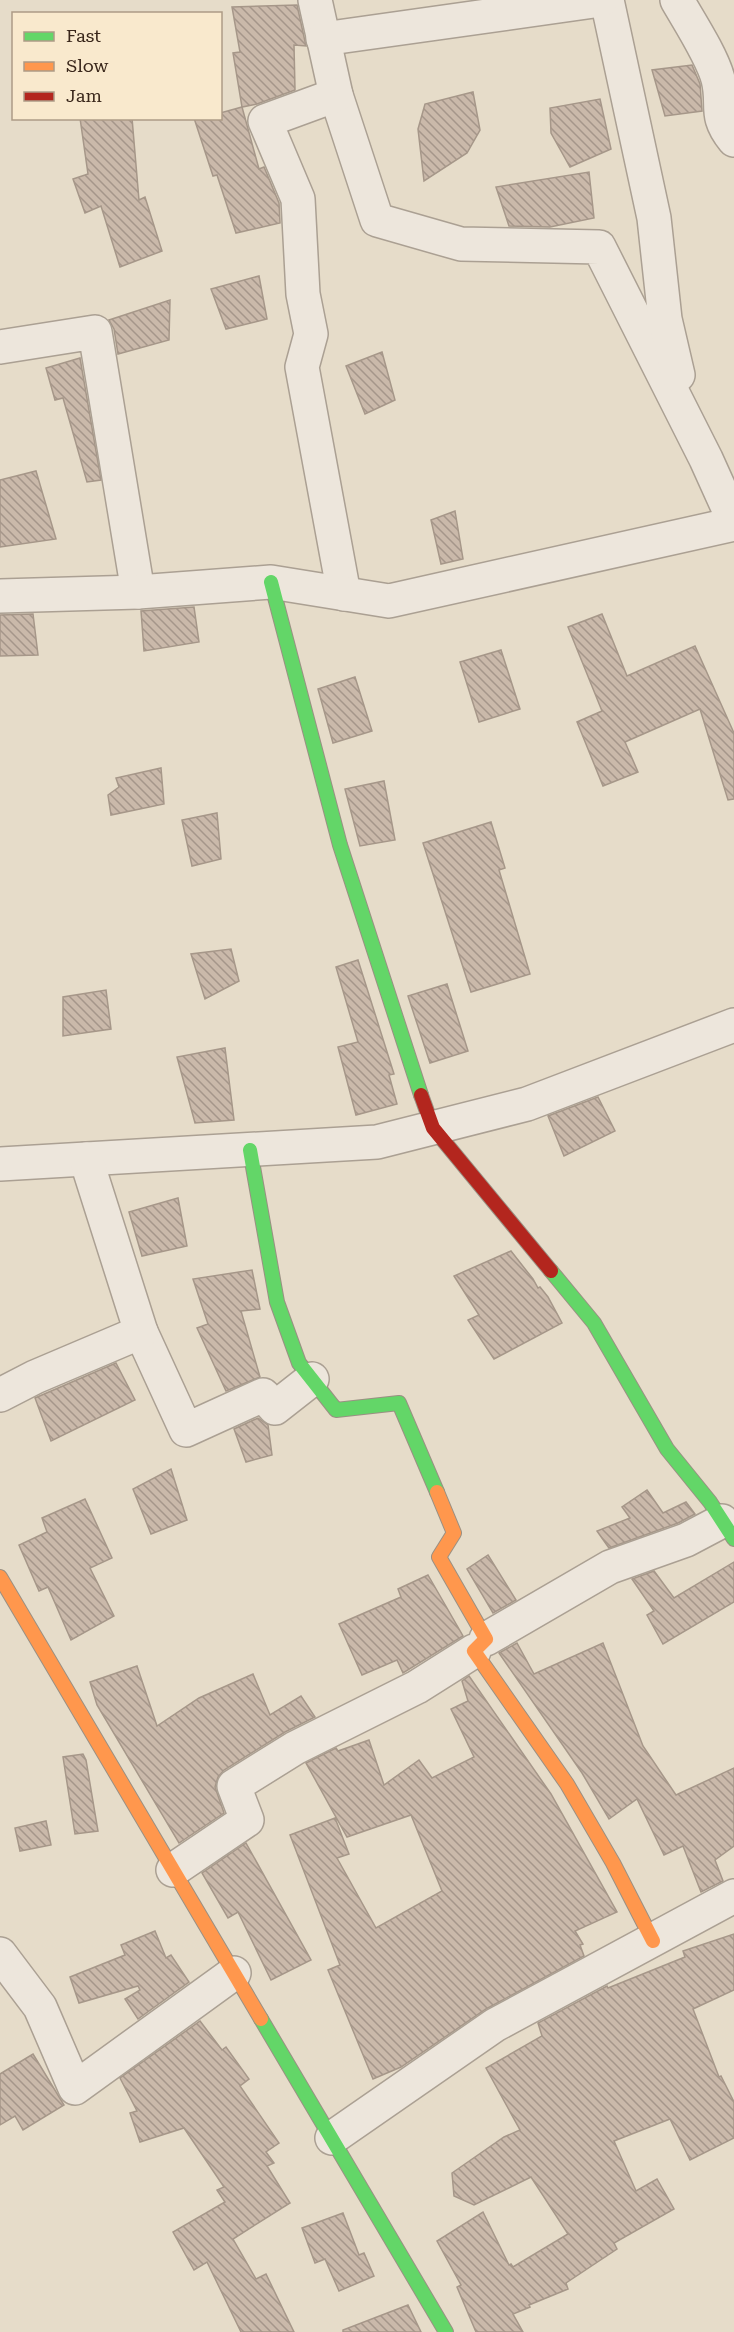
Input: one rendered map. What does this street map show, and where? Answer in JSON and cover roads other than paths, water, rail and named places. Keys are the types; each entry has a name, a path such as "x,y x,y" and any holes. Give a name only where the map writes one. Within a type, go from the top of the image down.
{"street":[{"path":"0,596 138,592 271,582 389,601 734,523 688,423 599,247 461,244 377,220 336,95 315,0"},
{"path":"323,39 602,0"},
{"path":"607,0 654,218 665,319 688,423"},
{"path":"677,0 718,79 722,123 734,140"},
{"path":"336,95 265,121 298,199 303,294 311,334 302,367 344,594"},
{"path":"0,347 95,332 138,592"},
{"path":"173,1870 247,1820 234,1786 295,1748 417,1687 480,1645 610,1567 686,1540 728,1530 710,1502 667,1449 594,1323 434,1128 414,1074 340,845 271,582"},
{"path":"0,1164 377,1142 527,1104 734,1025"},
{"path":"250,1150 277,1302 299,1363 336,1410 399,1403 454,1533 439,1557 480,1645 567,1784 613,1863 653,1941"},
{"path":"86,1159 141,1332 186,1430 263,1395 275,1408 312,1379"},
{"path":"0,1395 35,1377 141,1332"},
{"path":"0,1577 446,2332"},
{"path":"332,2138 495,2025 734,1896"},
{"path":"0,1954 40,2007 75,2088 234,1973"}]}
